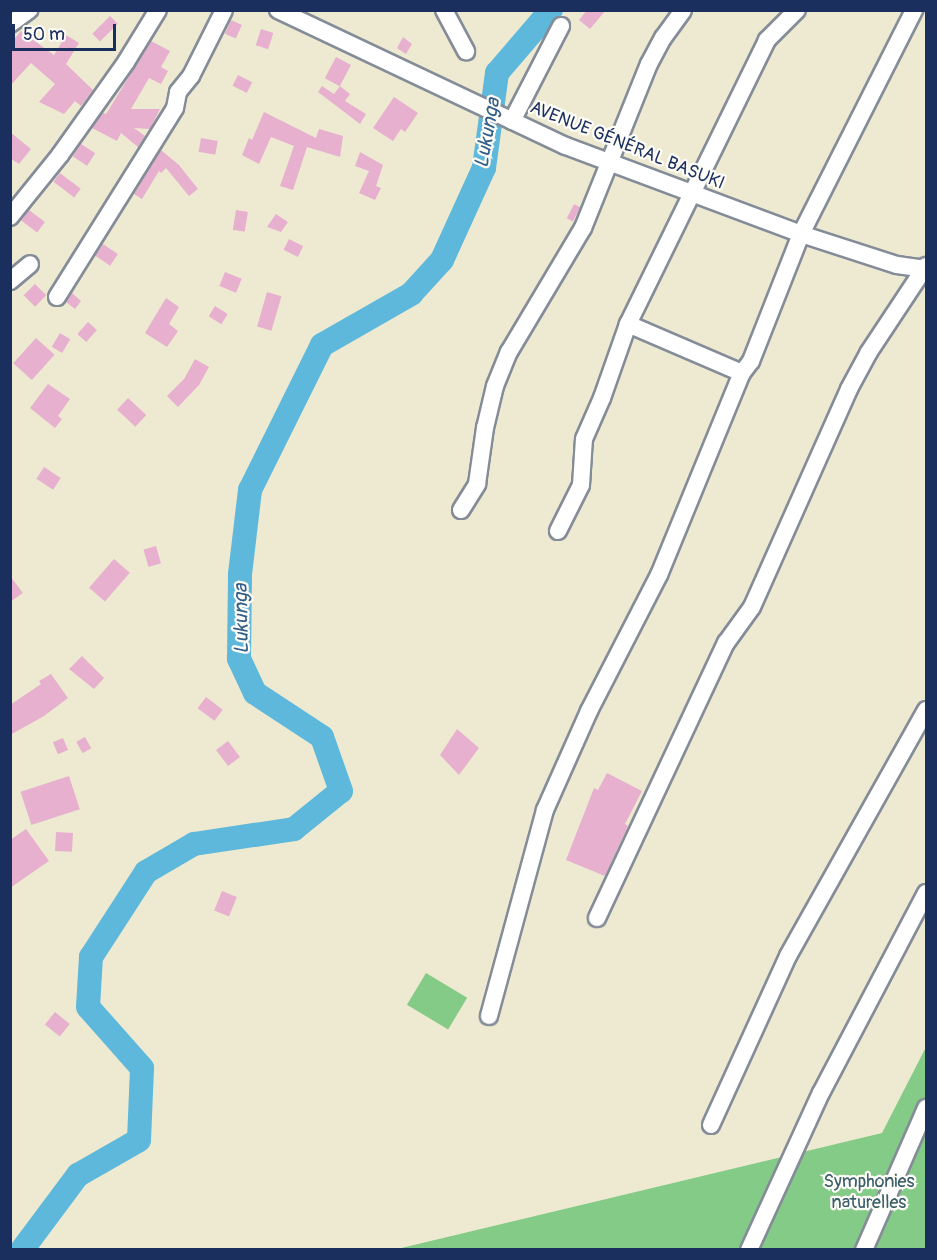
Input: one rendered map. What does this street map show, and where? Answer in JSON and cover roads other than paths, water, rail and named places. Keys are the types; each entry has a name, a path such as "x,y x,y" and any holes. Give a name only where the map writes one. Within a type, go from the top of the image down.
{"street":[{"path":"11,23 29,10"},
{"path":"10,217 60,155 126,62 158,10"},
{"path":"57,297 176,108 178,92 191,76 225,10"},
{"name":"AVENUE GÉNÉRAL BASUKI","path":"278,10 469,102 610,162 801,234 897,265 926,268"},
{"path":"444,10 466,51"},
{"path":"461,510 477,484 485,428 495,386 509,352 583,228 649,64 663,38 683,10"},
{"path":"558,531 581,485 584,439 602,399 628,324 767,40 797,10"},
{"path":"489,1016 545,810 589,711 659,575 742,373 751,361 801,234 914,10"},
{"path":"512,121 561,26"},
{"path":"10,281 30,264"},
{"path":"597,918 726,643 752,607 849,389 869,352 926,268"},
{"path":"628,324 742,373"},
{"path":"711,1125 788,956 927,710"},
{"path":"749,1250 822,1093 927,893"},
{"path":"864,1250 927,1108"}],"waterway":[{"name":"Lukunga","path":"22,1250 78,1175 139,1140 142,1068 88,1007 91,957 146,872 194,844 294,829 341,791 322,737 255,693 239,659 240,574 250,490 322,345 411,294 442,260 484,168 497,73 551,10"}],"park label":[{"name":"Symphonies naturelles","path":"869,1193"}]}
